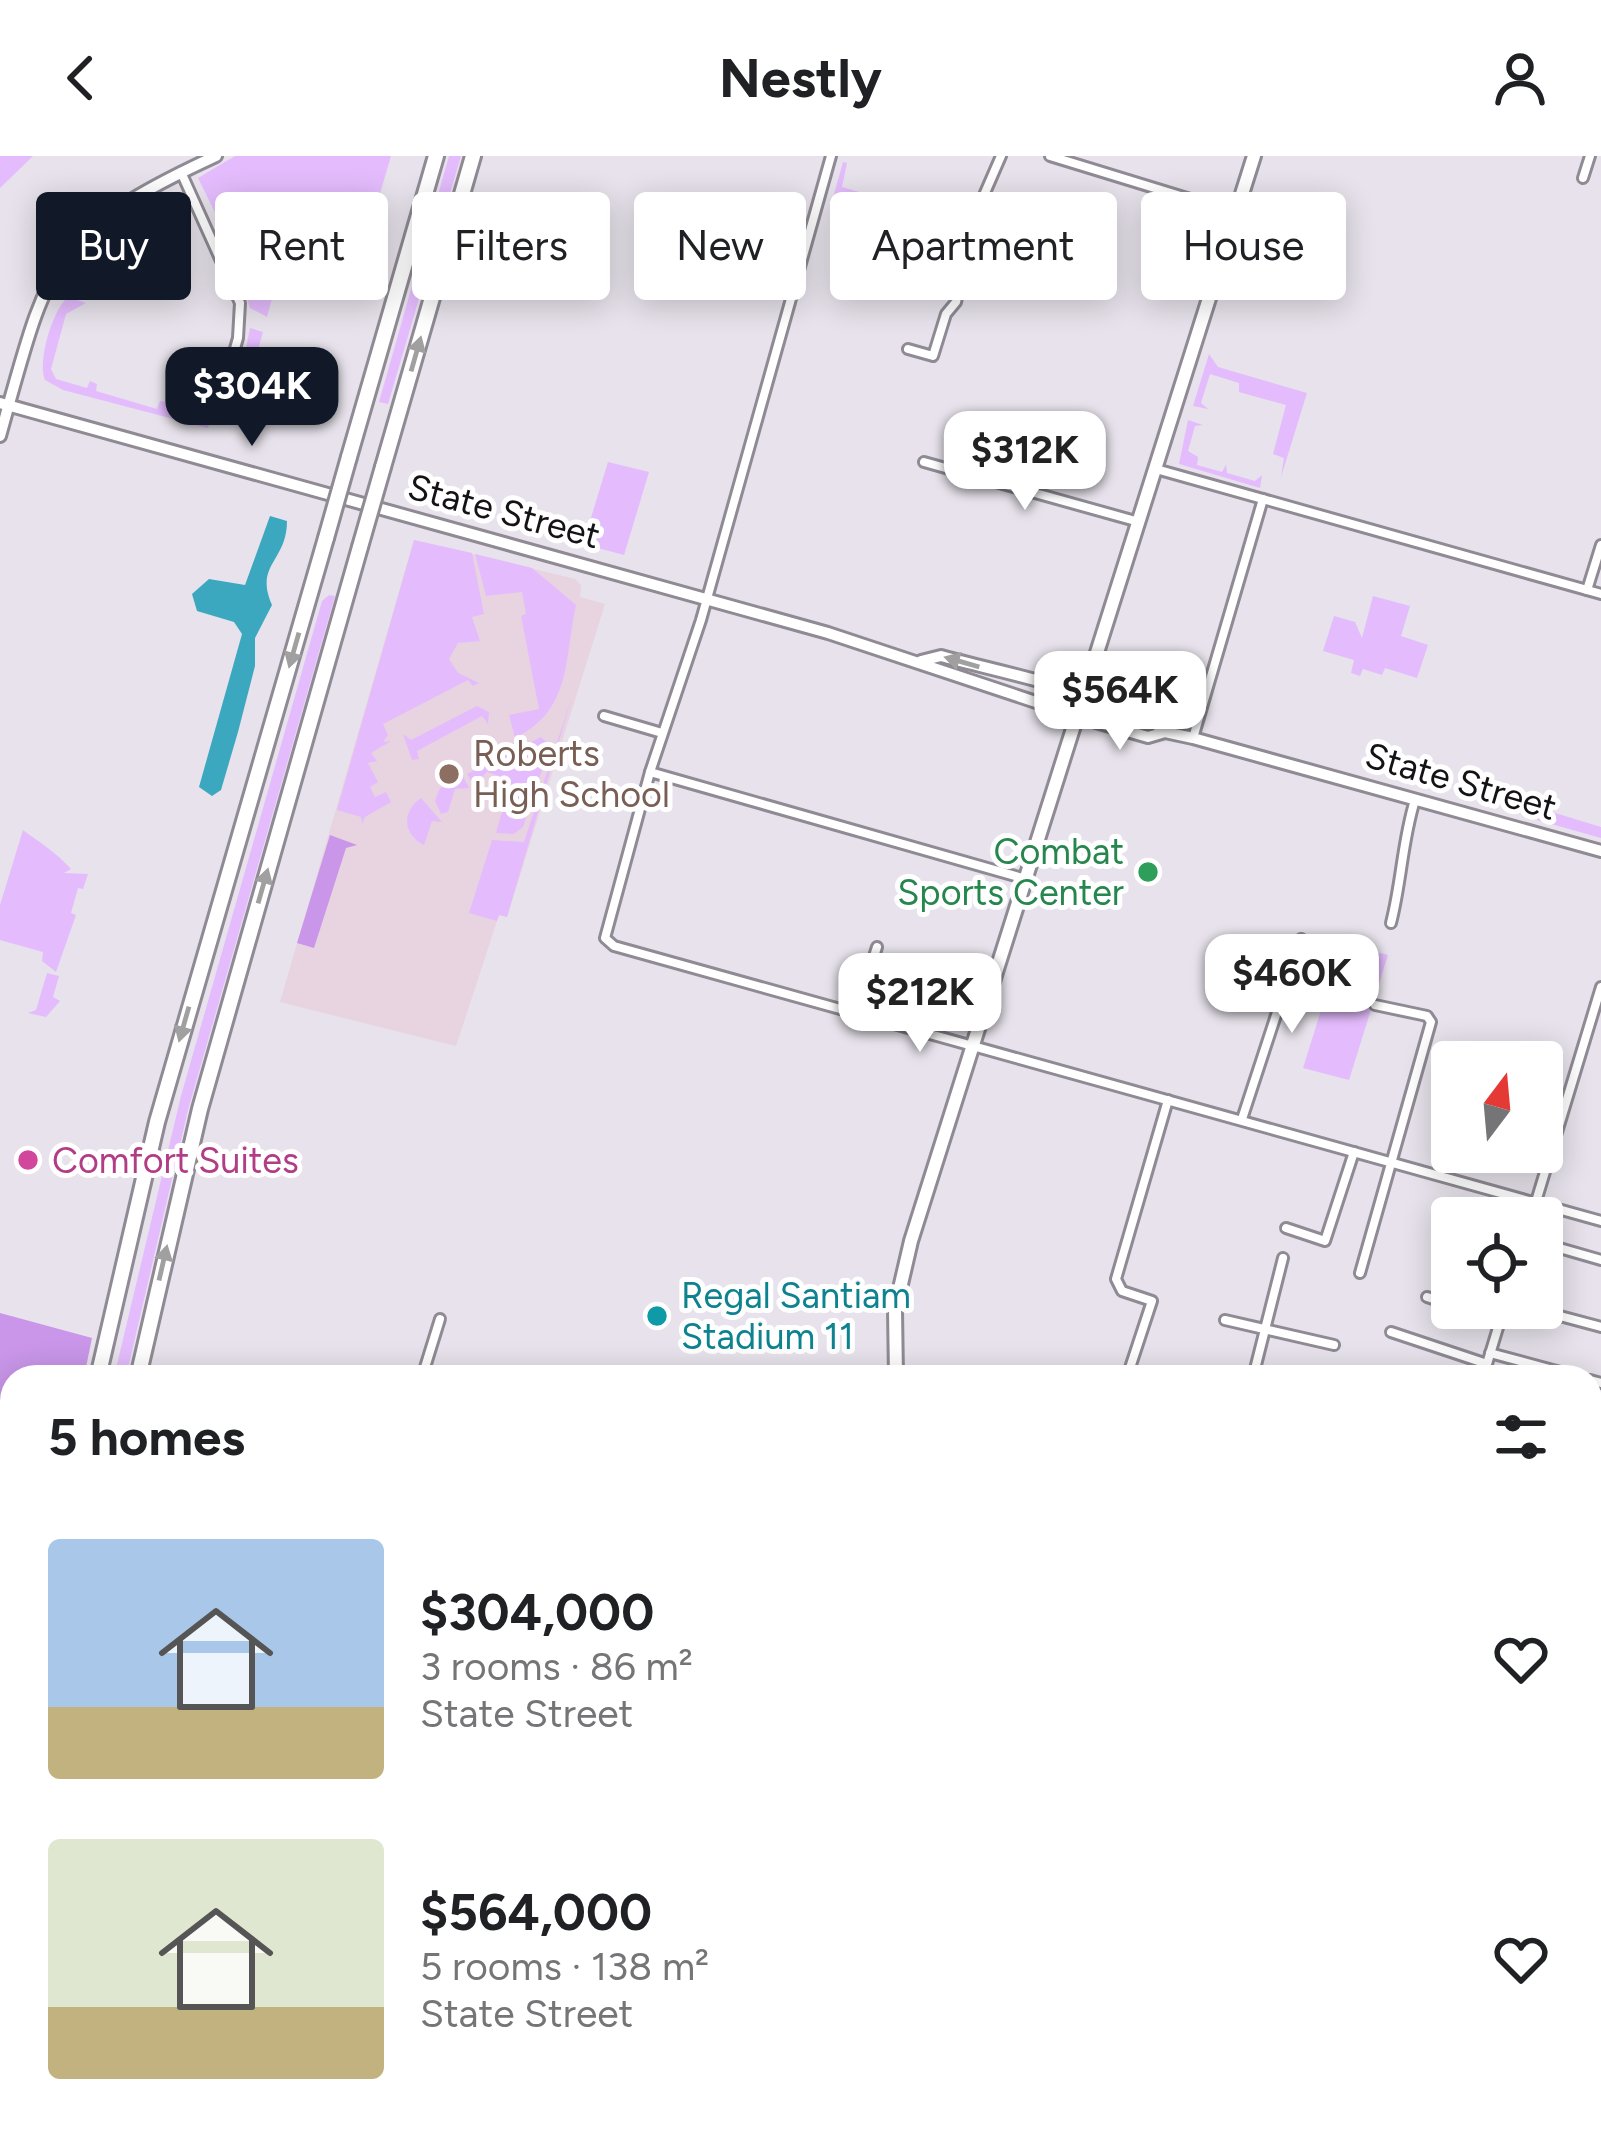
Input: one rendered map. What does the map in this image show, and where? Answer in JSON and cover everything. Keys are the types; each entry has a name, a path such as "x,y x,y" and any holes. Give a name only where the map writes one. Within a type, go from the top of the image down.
{"highway":[{"path":"101,1365 157,1122 436,156"},
{"path":"141,1365 200,1109 473,156"}],"main road":[{"path":"0,436 4,405 40,297 63,257 106,213 216,156"},
{"path":"1243,192 1254,156"},
{"path":"895,1365 893,1332 900,1283 1209,300"},
{"name":"State Street","path":"4,405 707,598 921,661 937,673 1148,736 1166,732 1193,738 1601,851"},
{"name":"State Street","path":"921,661 941,656 1084,697 1152,717 1166,732"}],"street":[{"path":"830,156 707,598 650,772 604,938 614,946 855,1016 1518,1197"},
{"path":"908,349 933,356 946,314 956,302 981,202 1001,156"},
{"path":"1050,156 1167,192"},
{"path":"1583,178 1589,156"},
{"path":"181,172 240,303 238,338 222,394"},
{"path":"924,462 1138,521"},
{"path":"1156,469 1601,594"},
{"path":"1193,738 1263,499"},
{"path":"1587,590 1601,545"},
{"path":"604,716 662,733"},
{"path":"650,772 1026,879"},
{"path":"1391,923 1403,872 1399,850 1415,800"},
{"path":"1243,1119 1301,938"},
{"path":"855,1016 877,947"},
{"path":"1538,1197 1601,987"},
{"path":"1360,1273 1431,1022 1427,1016 1375,1005"},
{"path":"1131,1365 1152,1300 1116,1286 1168,1100"},
{"path":"1286,1228 1325,1240 1354,1151"},
{"path":"1563,1210 1601,1221"},
{"path":"1563,1250 1601,1260"},
{"path":"1257,1365 1264,1343 1260,1330 1283,1258"},
{"path":"1427,1298 1431,1299"},
{"path":"1563,1317 1601,1327"},
{"path":"426,1365 440,1319"},
{"path":"1225,1320 1334,1345"},
{"path":"1391,1332 1486,1364 1497,1329"},
{"path":"1490,1353 1534,1365"}],"shaded area":[{"path":"0,156 33,156 0,188"},
{"path":"235,156 391,156 380,192 215,192 215,212 198,178"},
{"path":"449,156 461,156 450,192 439,192"},
{"path":"843,162 847,163 842,187 859,192 835,192"},
{"path":"412,286 412,300 419,300 388,404 379,402"},
{"path":"247,300 272,300 267,317 250,308"},
{"path":"62,303 86,303 66,314 51,369 56,379 87,388 90,381 97,384 96,391 157,409 160,401 170,403 169,412 195,420 198,410 210,406 214,409 208,428 63,390 45,380 48,336"},
{"path":"250,328 263,332 250,378 239,384"},
{"path":"1209,354 1218,367 1307,393 1281,477 1284,458 1273,454 1286,405 1239,392 1239,383 1210,374 1201,403 1208,409 1193,406"},
{"path":"1188,420 1203,425 1195,426 1188,451 1198,457 1197,465 1222,472 1226,465 1227,473 1255,481 1262,475 1260,488 1179,464"},
{"path":"608,462 649,472 624,555 583,544"},
{"name":"Roberts High School","path":"414,540 575,579 581,585 580,597 605,604 507,917 499,915 456,1046 280,1002"},
{"path":"414,540 472,553 484,614 472,617 480,641 458,643 449,659 458,673 479,683 473,686 468,680 383,724 388,735 383,742 391,741 371,753 377,761 368,763 378,782 370,787 375,797 386,792 391,802 365,817 362,824 361,817 337,810"},
{"path":"475,554 532,568 576,605 556,698 533,727 515,738 509,715 539,709 521,616 526,614 522,592 486,596"},
{"path":"335,596 188,1110 129,1365 117,1365 181,1096 322,601"},
{"path":"1373,596 1410,606 1401,636 1428,645 1417,678 1385,668 1382,675 1363,669 1360,676 1351,673 1354,660 1323,651 1334,616 1355,622 1362,638"},
{"path":"572,697 507,917 499,915 497,921 469,913 492,840 524,842"},
{"path":"477,706 489,712 488,724 482,716 417,751 419,759 412,760 403,734 411,740"},
{"path":"541,737 550,746 523,827 514,834 496,833 511,780 487,772 474,786 467,774"},
{"path":"463,776 469,788 455,789 448,812 441,814 435,801 440,788"},
{"path":"421,798 442,822 432,821 424,845 407,823 410,810"},
{"path":"1542,809 1601,827 1601,838 1537,820"},
{"path":"23,830 71,869 64,873 88,874 83,889 78,888 71,913 76,915 56,972 42,961 43,952 0,940 0,905"},
{"path":"330,835 357,845 346,848 314,948 297,943"},
{"path":"1342,943 1388,955 1349,1080 1303,1068"},
{"path":"47,973 59,976 53,997 60,1001 46,1017 28,1013 36,1010"},
{"path":"0,1313 92,1338 86,1365 0,1365"}],"water":[{"path":"270,516 287,521 267,580 272,605 255,638 255,666 221,790 212,796 199,787 242,634 234,622 197,611 192,594 209,579 245,585"}],"place":[{"name":"Roberts High School","path":"449,774"},
{"name":"Combat Sports Center","path":"1148,872"},
{"name":"Comfort Suites","path":"28,1160"},
{"name":"Regal Santiam Stadium 11","path":"657,1316"}]}
